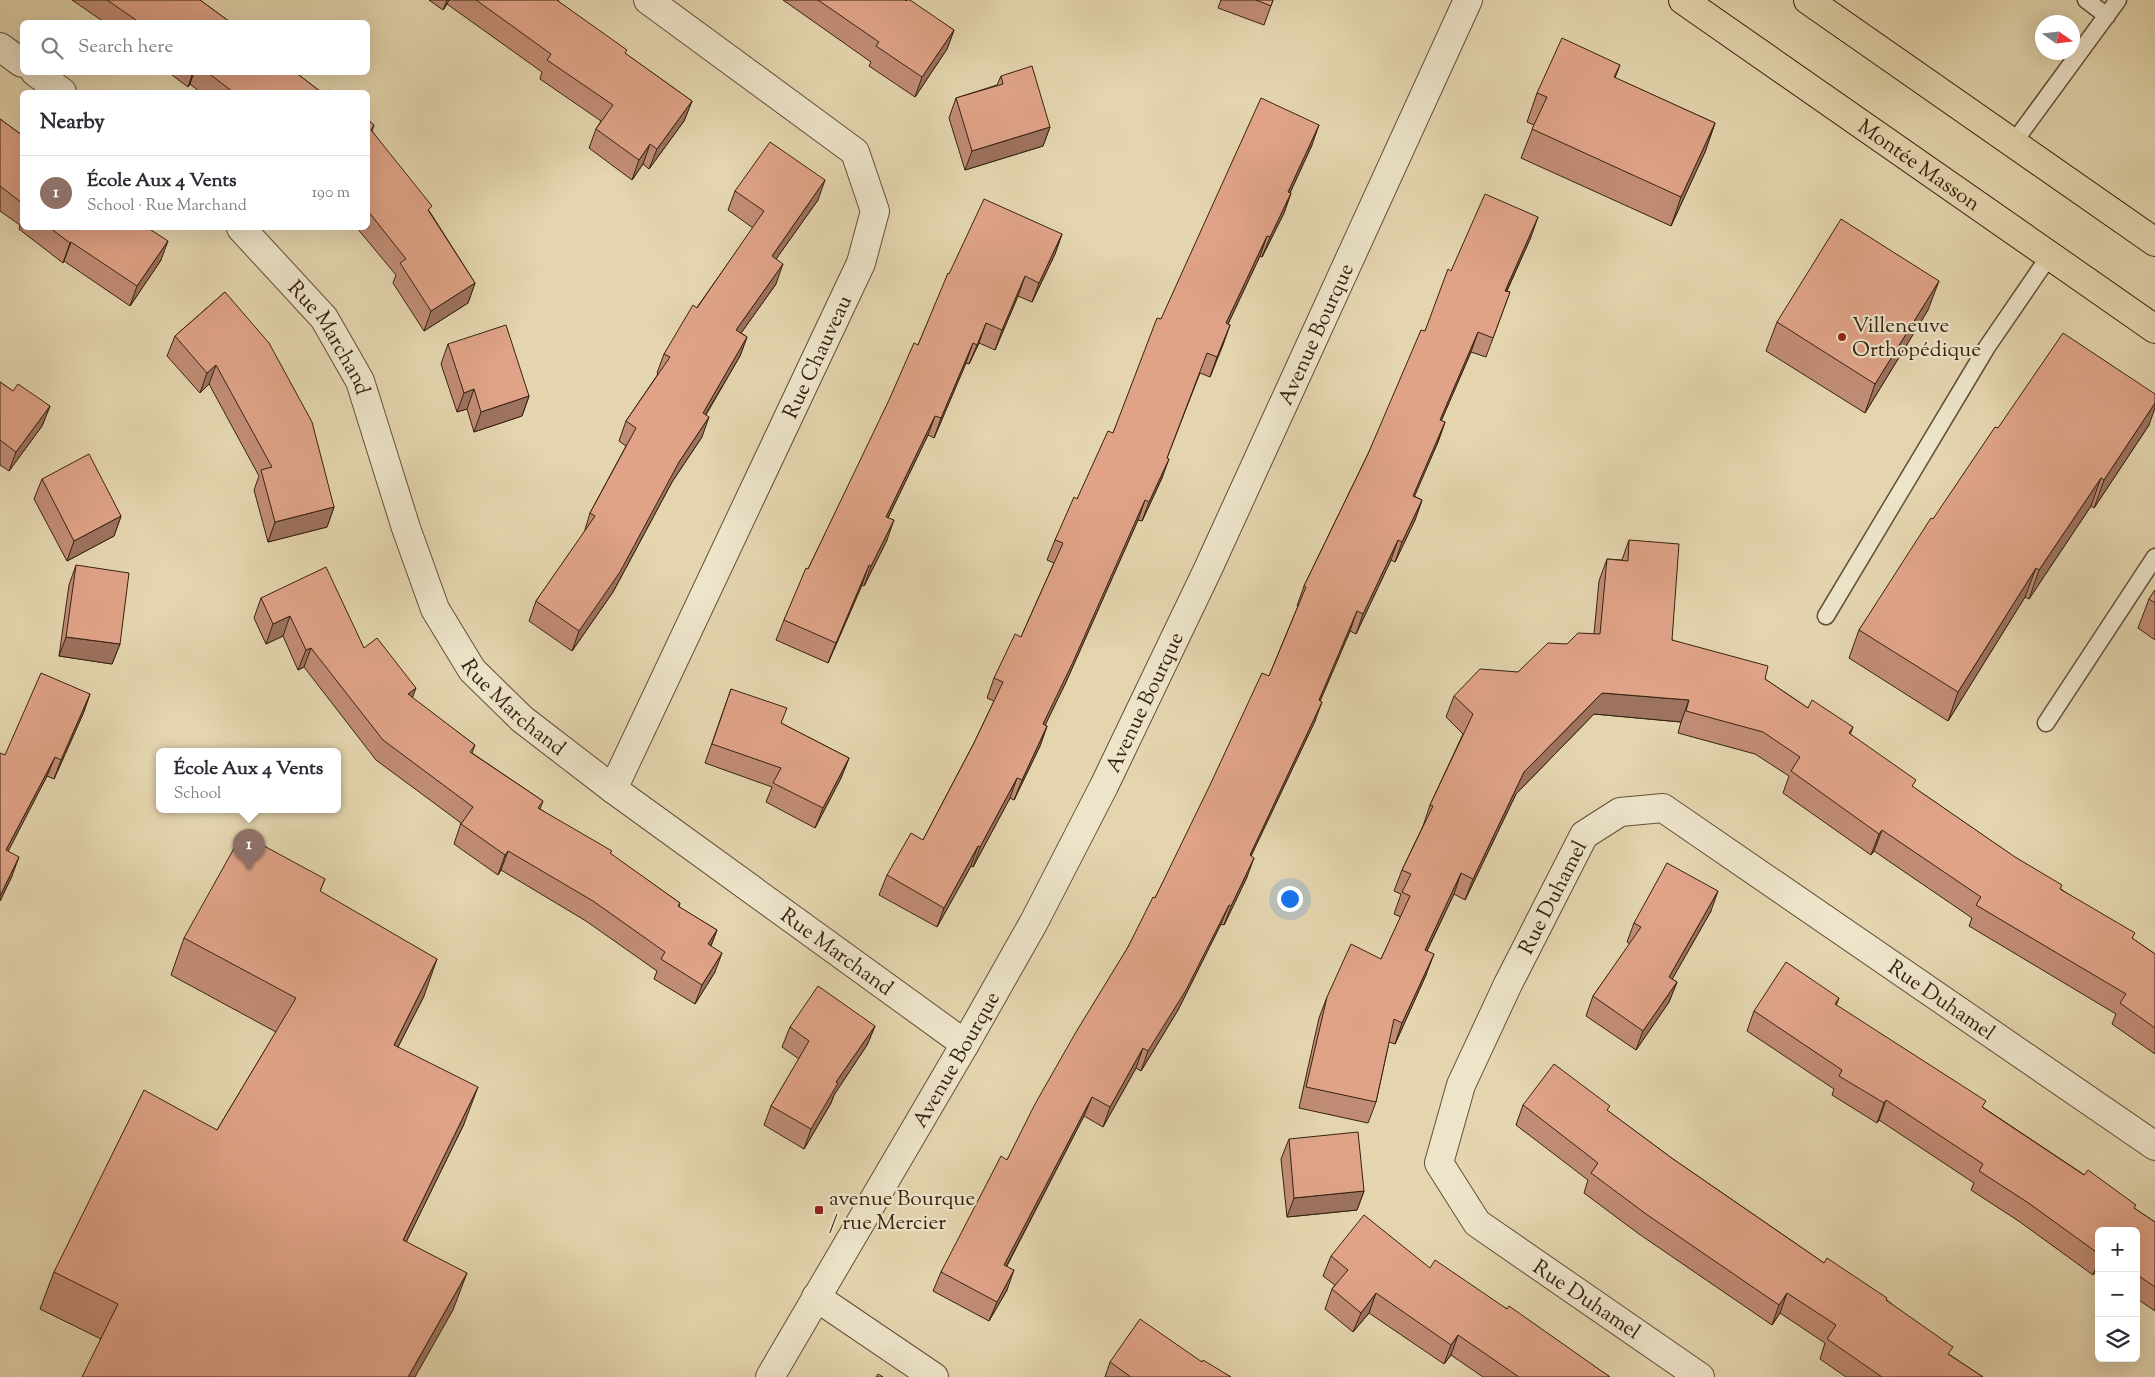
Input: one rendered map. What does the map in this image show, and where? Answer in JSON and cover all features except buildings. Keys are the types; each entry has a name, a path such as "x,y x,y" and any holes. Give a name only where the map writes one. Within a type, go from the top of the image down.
{"main road":[{"name":"Montée Masson","path":"1683,0 2155,329"},
{"path":"1808,0 2155,242"}],"street":[{"name":"Rue Chauveau","path":"613,789 861,263 875,211 855,152 648,0"},
{"name":"Avenue Bourque","path":"770,1377 965,1044 1034,922 1112,768 1208,569 1468,0"},
{"path":"0,47 20,62"},
{"path":"39,75 59,90"},
{"name":"Rue Marchand","path":"243,230 324,318 360,381 406,528 435,610 472,670 522,719 613,789 965,1044"},
{"name":"Rue Duhamel","path":"1700,1377 1477,1223 1439,1163 1460,1085 1508,984 1584,835 1620,812 1663,808 2155,1146"},
{"path":"816,1296 934,1377"}],"lane":[{"path":"2086,0 2107,16"},
{"path":"2014,142 2118,0"},
{"path":"1826,616 1987,347 2050,256"},
{"path":"2046,723 2155,557"}],"place":[{"name":"Villeneuve Orthopédique","path":"1842,337"},
{"name":"École Aux 4 Vents","path":"249,870"},
{"name":"avenue Bourque / rue Mercier","path":"819,1210"}]}
